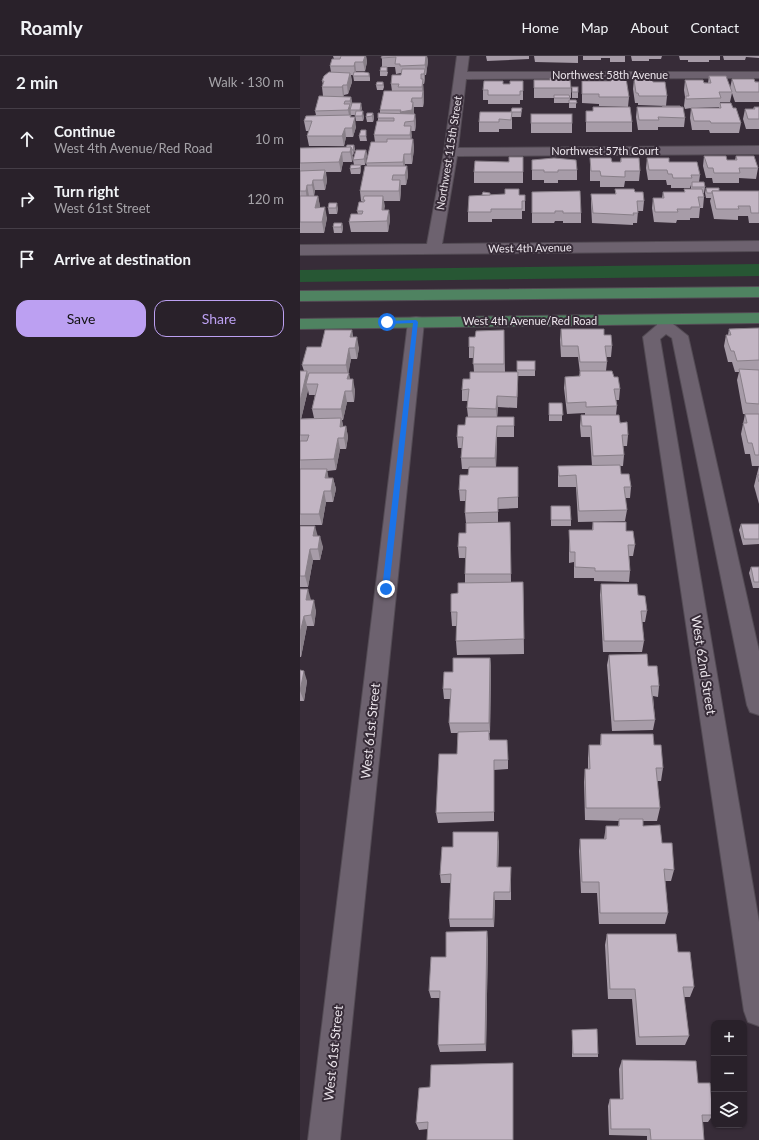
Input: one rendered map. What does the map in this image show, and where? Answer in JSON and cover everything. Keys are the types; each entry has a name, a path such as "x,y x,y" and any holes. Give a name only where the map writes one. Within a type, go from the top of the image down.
{"main road":[{"path":"300,296 759,292"},
{"name":"West 4th Avenue/Red Road","path":"300,324 416,322 665,323 759,318"}],"street":[{"name":"Northwest 115th Street","path":"434,249 451,152 463,56"},
{"name":"Northwest 58th Avenue","path":"461,76 759,75"},
{"name":"Northwest 57th Court","path":"451,152 759,150"},
{"name":"West 4th Avenue","path":"300,250 759,246"},
{"name":"West 61st Street","path":"324,1140 416,322"},
{"path":"665,323 680,336 759,705"},
{"name":"West 62nd Street","path":"665,323 651,336 759,1011"}],"building":[{"path":"341,56 365,56 363,62 355,62 354,66 330,66 332,59 340,59"},
{"path":"382,56 426,56 425,65 400,66 400,64 395,64 396,57 381,58"},
{"path":"381,67 387,67 387,71 380,71"},
{"path":"402,69 425,69 424,74 421,74 421,79 423,79 422,87 398,87 399,84 391,84 392,75 401,75"},
{"path":"329,72 350,73 347,85 343,85 342,87 322,87 324,76"},
{"path":"354,72 369,73 369,76 353,76"},
{"path":"709,76 726,76 732,92 719,92 721,98 686,99 686,96 689,96 685,80 703,80 704,83 711,83"},
{"path":"550,78 564,78 564,80 570,80 571,88 534,88 534,80 550,80"},
{"path":"611,78 626,78 629,97 599,97 599,94 582,94 582,81 611,81"},
{"path":"634,79 652,79 653,82 665,82 667,96 639,96 638,93 636,93"},
{"path":"732,79 754,79 755,82 759,82 759,92 736,92"},
{"path":"484,81 503,81 503,84 510,84 510,81 523,81 523,91 520,91 520,95 488,95 488,90 483,90"},
{"path":"377,82 383,82 383,85 376,85"},
{"path":"572,87 578,87 578,92 572,92"},
{"path":"384,91 423,91 422,98 412,98 412,110 400,112 401,110 380,110"},
{"path":"554,95 569,95 570,98 554,98"},
{"path":"319,96 351,97 350,101 345,101 344,104 350,104 348,110 315,111"},
{"path":"569,100 576,100 577,103 569,103"},
{"path":"352,103 361,103 360,110 350,110"},
{"path":"720,103 731,103 733,108 736,108 741,123 711,123 710,121 694,121 691,108 721,108"},
{"path":"662,106 680,106 681,107 663,107"},
{"path":"593,107 630,107 632,122 586,122 586,111 593,111"},
{"path":"637,107 683,107 685,118 658,117 659,120 639,120"},
{"path":"754,107 759,107 759,119 748,119 745,109 755,109"},
{"path":"512,108 522,108 521,112 511,112"},
{"path":"356,111 363,111 362,116 355,116"},
{"path":"480,112 512,112 511,120 499,119 499,122 479,122"},
{"path":"367,113 373,113 372,116 366,117"},
{"path":"378,113 415,114 414,121 405,122 404,126 411,126 410,135 374,135 377,121 394,121 394,118 378,118"},
{"path":"531,114 572,114 572,123 531,123"},
{"path":"351,115 350,117 355,117 352,128 345,128 342,136 307,136 312,121 304,121 306,116"},
{"path":"361,130 366,130 366,136 359,136"},
{"path":"387,139 413,139 411,154 404,154 403,162 366,163 371,142 387,142"},
{"path":"347,145 354,145 353,150 351,147 346,148"},
{"path":"351,147 350,152 342,152 339,162 300,163 300,148"},
{"path":"356,150 366,150 364,159 353,160"},
{"path":"704,156 726,156 727,160 737,160 736,156 754,156 758,168 739,168 740,173 714,173 713,168 708,168"},
{"path":"509,157 523,157 523,172 474,172 475,161 509,162"},
{"path":"554,158 576,160 577,170 544,172 544,170 532,170 532,160"},
{"path":"590,158 611,158 612,162 621,162 621,158 639,158 640,171 625,171 625,177 601,176 600,171 591,171"},
{"path":"647,158 669,158 669,162 697,162 700,175 691,175 692,178 673,178 672,174 668,174 667,170 649,170"},
{"path":"351,165 361,165 360,168 350,169"},
{"path":"365,166 407,166 405,175 393,175 392,180 400,180 399,191 360,191"},
{"path":"325,170 323,180 313,180 312,185 307,185 306,191 300,191 300,171"},
{"path":"692,182 704,182 705,187 692,187"},
{"path":"706,188 719,188 719,191 707,193"},
{"path":"505,189 519,189 519,195 525,195 525,201 522,201 522,209 491,209 491,212 468,212 469,196 505,194"},
{"path":"615,189 634,189 635,192 643,192 644,201 637,201 638,213 633,213 634,215 593,213 591,194 616,194"},
{"path":"684,189 702,189 704,197 698,197 700,207 691,207 691,209 677,209 678,212 655,212 653,198 664,198 663,192 685,192"},
{"path":"580,191 581,213 563,213 563,211 555,211 555,213 532,213 532,192"},
{"path":"712,191 759,191 759,213 751,213 750,206 738,206 739,209 716,209"},
{"path":"483,192 490,193 490,195 482,195"},
{"path":"300,196 318,196 315,208 325,207 322,222 300,222"},
{"path":"364,196 383,196 382,210 389,210 387,221 349,222 351,214 362,214 363,211 357,211 359,202 364,202 365,200 363,200"},
{"path":"329,203 337,203 336,208 328,208"},
{"path":"334,223 342,223 341,227 333,227"},
{"path":"759,328 759,360 737,361 734,351 731,351 726,335 731,335 729,329"},
{"path":"561,329 604,329 604,335 611,335 612,346 605,346 607,362 580,362 578,346 562,346"},
{"path":"325,330 352,330 350,337 357,337 355,348 349,348 346,365 302,365 307,347 321,347"},
{"path":"504,330 504,364 473,364 474,347 469,347 469,337 475,337 476,331"},
{"path":"517,361 535,361 535,370 517,370"},
{"path":"739,369 759,370 759,404 746,403"},
{"path":"300,371 307,371 300,401"},
{"path":"580,371 612,371 614,377 618,377 620,389 614,389 617,406 586,407 586,402 567,403 565,377 580,376"},
{"path":"470,372 518,372 517,397 497,396 496,409 467,408 469,389 462,390 463,379 470,379"},
{"path":"309,373 349,373 347,379 353,379 352,391 345,391 341,409 312,409 318,384 306,384"},
{"path":"549,403 562,403 563,415 549,415"},
{"path":"745,414 759,414 759,455 755,455 752,443 748,443 743,423 747,423"},
{"path":"581,415 619,415 620,423 627,422 628,435 622,435 624,455 593,456 591,426 582,426"},
{"path":"466,417 514,417 514,426 497,426 495,458 461,458 463,437 457,437 458,425 465,425"},
{"path":"341,418 340,427 346,426 344,438 338,438 334,459 300,460 300,441 307,441 309,435 300,435 300,419"},
{"path":"620,465 621,474 629,474 631,487 624,487 627,510 579,511 576,475 559,476 558,466"},
{"path":"469,467 518,467 518,497 498,498 498,512 465,513 466,490 459,490 460,475 468,475"},
{"path":"300,469 327,469 325,478 333,478 331,491 324,491 319,514 300,514"},
{"path":"551,506 570,506 571,520 551,520"},
{"path":"510,522 511,574 465,574 466,547 458,547 459,533 466,533 466,523"},
{"path":"593,522 626,522 626,531 633,531 635,545 628,545 630,571 595,571 595,568 575,567 575,552 570,552 569,530 593,530"},
{"path":"741,524 759,524 759,539 744,539"},
{"path":"300,526 315,526 313,536 320,536 318,549 310,549 305,576 300,576"},
{"path":"751,567 759,567 759,582 754,582"},
{"path":"523,582 524,639 456,641 457,612 451,612 451,594 458,593 458,583"},
{"path":"601,584 637,584 638,595 645,596 647,611 641,611 644,641 604,641"},
{"path":"300,589 308,589 306,600 314,600 311,615 304,616 300,633"},
{"path":"647,654 648,666 657,666 659,686 651,686 655,720 614,721 609,655"},
{"path":"453,658 490,658 489,723 449,723 451,689 443,689 444,672 453,672"},
{"path":"300,670 304,671 300,691"},
{"path":"489,731 489,740 507,740 508,760 494,760 494,812 436,813 439,754 457,754 458,732"},
{"path":"601,734 653,734 654,745 661,745 663,768 656,768 660,808 586,808 585,769 590,769 589,745 601,745"},
{"path":"619,819 643,819 643,826 660,825 662,843 672,843 674,870 664,869 668,913 600,913 599,882 582,882 580,839 606,839 606,826 619,826"},
{"path":"453,832 498,832 497,867 511,867 510,892 494,892 493,919 449,919 451,874 440,875 442,847 453,847"},
{"path":"487,931 485,1044 438,1045 440,991 429,991 431,957 446,957 446,932"},
{"path":"607,934 676,934 678,952 690,952 694,987 683,987 689,1036 639,1037 635,989 610,989"},
{"path":"597,1029 598,1054 573,1054 572,1030"},
{"path":"622,1060 696,1061 698,1083 710,1083 711,1115 702,1115 704,1140 651,1140 650,1129 611,1129 610,1099 623,1099"},
{"path":"513,1063 513,1140 427,1140 428,1122 416,1123 419,1088 430,1087 431,1065"}],"waterway":[{"path":"300,276 759,270"}],"route":[{"path":"386,589 416,322 387,322"}]}
